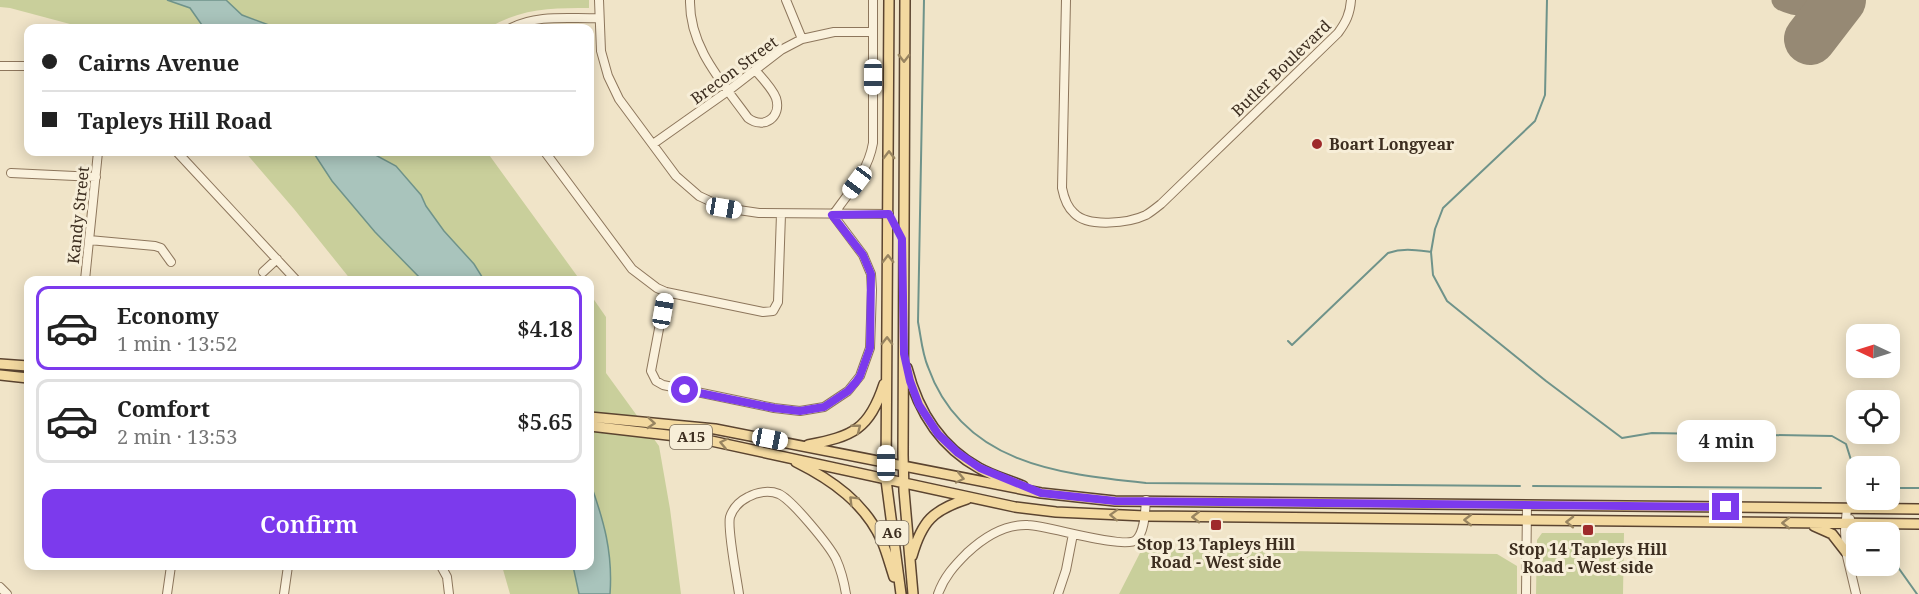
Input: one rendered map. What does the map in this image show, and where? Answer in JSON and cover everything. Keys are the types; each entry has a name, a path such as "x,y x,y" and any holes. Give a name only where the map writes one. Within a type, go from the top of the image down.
{"main road":[{"name":"A6","path":"889,0 886,480 900,590"},
{"name":"A6","path":"904,0 903,466 913,594"},
{"path":"902,239 889,214 903,200"},
{"path":"904,354 910,381 919,405 938,434 958,453 980,468 1041,493"},
{"path":"0,364 24,366"},
{"path":"0,375 24,378"},
{"path":"802,446 835,440 862,425 874,408 887,376"},
{"name":"A15","path":"594,422 715,429 1041,493 1115,501 1846,508"},
{"name":"A15","path":"594,422 782,455 904,484 1033,510 1145,516 1846,524"},
{"path":"782,455 826,478 846,493 862,510 881,540 900,590"},
{"path":"910,564 920,533 929,519 946,506 969,498"},
{"name":"A15","path":"1900,509 1919,509"},
{"path":"1809,524 1832,534 1846,552"},
{"name":"A15","path":"1900,524 1919,524"}],"street":[{"path":"599,0 602,51 608,76 619,99 676,176 699,196 724,208 759,213 889,214"},
{"path":"690,0 694,34 704,57 752,121 763,123 771,120 777,112 775,95 755,70"},
{"path":"786,0 802,39"},
{"path":"832,215 865,171 871,157 873,143 873,0"},
{"name":"Butler Boulevard","path":"1066,0 1062,189 1066,202 1074,214 1088,222 1129,220 1147,215 1161,204 1338,33 1346,22 1351,0"},
{"path":"519,24 542,19 599,18"},
{"name":"Brecon Street","path":"653,144 781,50 802,39 834,32 873,32"},
{"path":"0,66 24,66"},
{"name":"Kandy Street","path":"85,276 98,156"},
{"path":"181,156 292,276"},
{"path":"548,156 632,269 666,292 763,312 773,311 778,302 781,214"},
{"path":"11,172 96,177"},
{"path":"666,292 651,371 656,381 663,385 774,408 800,411 824,407 848,391 856,382 870,348 871,274 863,255 832,215"},
{"path":"89,240 155,246 161,248 171,262"},
{"path":"263,273 277,259"},
{"path":"739,594 729,520 737,504 762,492 773,493 787,499 822,539 835,557 844,579 846,594"},
{"path":"938,594 949,572 976,544 1006,528 1028,525 1120,542 1137,540 1145,516 1146,500"},
{"path":"1526,594 1527,505"},
{"path":"1058,594 1066,570 1073,534"},
{"path":"167,594 170,570"},
{"path":"284,594 287,570"},
{"path":"444,570 449,594"},
{"path":"1852,576 1856,594"},
{"path":"1854,576 1854,583"},
{"path":"0,587 7,594"}],"green space":[{"path":"0,0 589,0 589,8 538,10 513,16 496,24 70,24 0,7"},
{"path":"248,156 490,156 577,276 348,276"},
{"path":"594,300 606,317 606,373 659,446 681,594 510,594 503,570 594,570"},
{"path":"1542,533 1624,533 1623,594 1536,594 1537,540"},
{"path":"1142,549 1497,554 1517,566 1517,594 1119,594"}],"water":[{"path":"167,0 226,0 242,15 266,24 201,24 190,8"},
{"path":"316,156 377,156 396,166 421,195 444,231 474,264 482,276 418,276 375,232 332,181"},
{"path":"594,494 609,551 610,594 579,594 574,570 594,570"}],"waterway":[{"path":"924,0 918,322 928,367 943,399 964,424 988,444 1016,458 1047,468 1079,475 1146,483 1520,486"},
{"path":"1547,0 1545,95 1535,121 1443,208 1435,229 1431,252 1433,275 1447,301 1546,381 1622,438 1652,433 1832,436 1846,444 1850,456"},
{"path":"1288,341 1292,345 1388,253 1404,250 1431,252"},
{"path":"1533,486 1821,488"},
{"path":"1900,488 1919,488"},
{"path":"1900,570 1917,594"}],"taxiway":[{"path":"1782,0 1806,6 1830,0"}],"runway":[{"path":"1810,39 1840,0"}],"place":[{"name":"Boart Longyear","path":"1317,144"},
{"name":"Stop 13 Tapleys Hill Road - West side","path":"1216,525"},
{"name":"Stop 14 Tapleys Hill Road - West side","path":"1588,530"}],"route":[{"path":"685,390 800,411 824,407 848,391 860,376 870,348 871,274 863,255 832,215 889,214 902,239 904,354 910,381 919,405 938,434 969,461 990,473 1041,493 1115,501 1726,507"}]}
